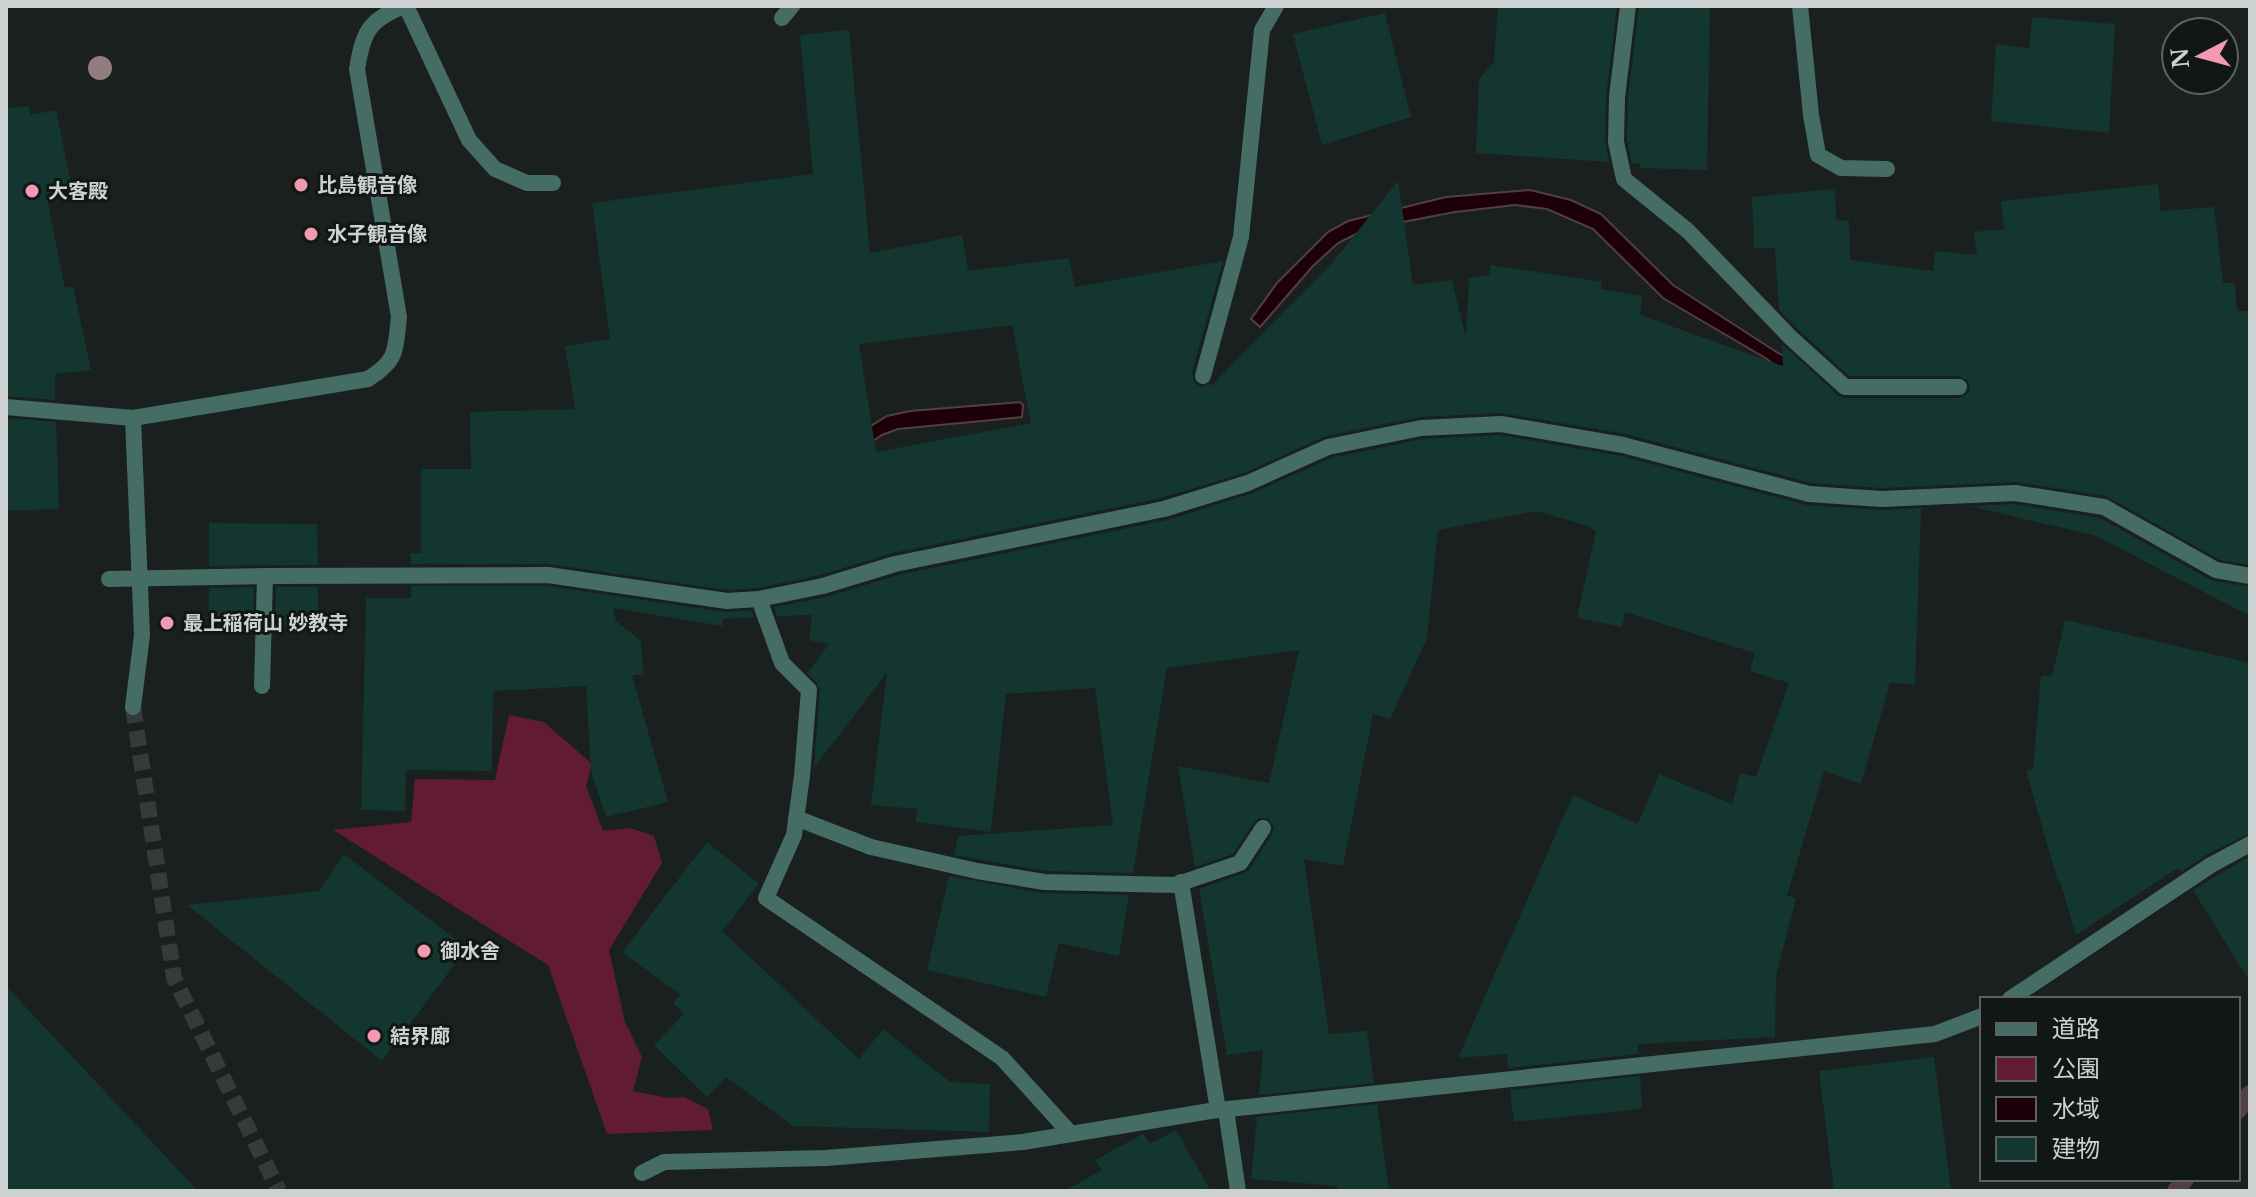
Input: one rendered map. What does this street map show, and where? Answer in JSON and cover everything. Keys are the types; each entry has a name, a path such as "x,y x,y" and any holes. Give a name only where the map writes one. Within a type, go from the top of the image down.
{"street":[{"path":"6,407 133,418 368,379 387,367 396,348 399,317 357,69 361,44 369,27 394,10 405,6 469,140 495,169 527,183 553,183"},
{"path":"1628,6 1617,97 1616,142 1624,179 1688,231 1791,338 1845,387 1959,387"},
{"path":"1800,6 1818,155 1841,168 1887,169"},
{"path":"1203,376 1241,237 1262,30 1272,9"},
{"path":"133,418 142,635 133,707"},
{"path":"109,579 548,575 727,601 759,599 823,586 895,564 1164,509 1248,483 1328,447 1421,428 1501,424 1623,445 1809,494 1882,499 2015,493 2104,507 2216,570 2250,576"},
{"path":"262,686 265,576"},
{"path":"759,599 782,663 809,690 794,835 766,898 1002,1058 1071,1134"},
{"path":"796,818 871,847 977,871 1044,882 1175,885 1240,863 1263,828"},
{"path":"2013,997 2211,865 2250,844"},
{"path":"1181,882 1238,1191"},
{"path":"642,1173 664,1162 826,1158 1023,1142 1222,1110 1935,1034 1980,1017"}],"green space":[{"path":"509,715 544,722 592,764 586,786 603,831 630,828 654,836 662,863 609,950 625,1022 642,1057 633,1091 668,1098 684,1097 708,1109 713,1130 607,1134 548,965 333,830 411,822 415,779 495,780"}],"water":[{"path":"1530,190 1571,200 1601,214 1673,285 1778,353 1806,367 1797,384 1767,359 1663,298 1593,229 1547,209 1515,205 1455,212 1366,229 1338,243 1312,267 1260,327 1251,319 1277,283 1328,232 1348,221 1446,197"},
{"path":"1020,402 1023,405 1022,417 898,429 882,435 856,452 850,439 887,416 910,411"}],"building":[{"path":"1498,6 1617,6 1606,97 1605,142 1609,162 1476,153 1479,79 1494,62"},
{"path":"1639,6 1710,6 1707,170 1640,168 1640,164 1632,163 1627,141 1628,98"},
{"path":"1385,13 1411,117 1322,145 1293,34"},
{"path":"2032,17 2115,24 2109,133 1991,121 1996,44 2029,48"},
{"path":"849,30 870,253 962,235 968,271 1069,258 1075,287 1223,261 1192,373 1195,383 1201,387 1210,384 1210,387 1333,262 1398,181 1413,285 1452,280 1466,338 1469,278 1489,275 1491,265 1602,282 1601,289 1642,296 1640,315 1783,366 1782,344 1844,398 1960,398 1970,388 1968,381 1960,376 1849,376 1799,330 1779,310 1775,248 1754,248 1752,197 1835,189 1836,220 1849,221 1850,260 1933,271 1935,251 1977,255 1974,232 2004,229 2001,201 2158,184 2161,211 2214,207 2223,283 2235,283 2237,311 2250,311 2250,565 2220,560 2106,496 2015,482 1882,488 1811,483 1626,434 1501,413 1419,417 1326,436 1244,473 1161,498 893,553 820,575 758,588 727,590 548,564 411,564 410,553 421,553 421,469 471,469 470,412 575,409 565,346 610,339 592,203 813,174 800,35","holes":["1012,325 1031,423 876,452 859,344"]},
{"name":"大客殿","path":"28,106 30,115 56,110 72,189 46,194 65,288 73,286 91,370 55,374 55,400 6,396 6,108"},
{"path":"6,418 56,422 59,509 6,511"},
{"path":"1500,435 1621,456 1806,505 1881,510 1921,508 1915,684 1890,683 1861,784 1824,771 1787,896 1796,898 1776,976 1775,1037 1638,1044 1638,1054 1508,1068 1507,1054 1458,1058 1573,795 1638,824 1659,774 1732,804 1740,773 1756,777 1789,683 1750,671 1755,653 1625,612 1622,627 1577,618 1596,531 1592,527 1536,511 1438,530 1427,638 1390,719 1373,714 1343,866 1304,859 1329,1034 1367,1031 1374,1083 1259,1095 1263,1050 1227,1055 1199,889 1249,870 1274,828 1268,818 1259,818 1233,854 1195,867 1178,766 1269,783 1299,650 1167,668 1133,873 1045,871 954,855 958,836 1113,825 1095,688 1006,694 991,832 916,822 917,809 871,805 887,672 814,768 820,690 807,673 829,644 809,640 812,615 777,616 774,607 826,597 898,575 1167,520 1253,493 1331,458 1422,439"},
{"path":"2014,504 2100,518 2211,580 2250,587 2250,616 2096,536 1970,506"},
{"path":"209,523 317,524 318,565 209,566"},
{"path":"411,586 547,586 726,612 751,610 754,617 723,619 722,626 613,608 616,621 641,641 644,675 632,675 668,802 606,817 591,771 586,686 493,691 492,771 406,770 405,811 361,810 366,598 411,598"},
{"path":"254,587 253,626 208,625 209,588"},
{"path":"276,587 318,587 318,626 275,626"},
{"path":"2065,620 2250,663 2250,833 2206,855 2181,872 2178,868 2076,935 2026,771 2033,769 2041,675 2052,676"},
{"path":"707,842 759,884 722,931 859,1059 883,1029 950,1082 990,1084 989,1132 793,1126 726,1077 707,1097 654,1045 684,1014 673,1003 681,995 622,952"},
{"path":"344,854 467,948 382,1061 187,905 319,891"},
{"path":"2250,856 2250,982 2193,890"},
{"path":"949,876 1042,893 1129,895 1119,956 1059,943 1046,997 927,970"},
{"path":"6,986 198,1191 6,1191"},
{"path":"1934,1057 1951,1191 1834,1191 1819,1071"},
{"path":"1640,1076 1642,1109 1514,1122 1510,1090"},
{"path":"1377,1104 1389,1191 1337,1191 1337,1186 1251,1179 1257,1117"},
{"path":"1176,1130 1211,1191 1064,1191 1102,1170 1095,1160 1143,1134 1150,1144"}],"waterway":[{"path":"2240,1107 2250,1094"},
{"path":"2176,1191 2184,1181"}],"tunnel":[{"path":"133,707 174,978 279,1191"}],"place":[{"name":"比島観音像","path":"301,185"},
{"name":"大客殿","path":"32,191"},
{"name":"水子観音像","path":"311,234"},
{"name":"最上稲荷山 妙教寺","path":"167,623"},
{"name":"御水舎","path":"424,951"},
{"name":"結界廊","path":"374,1036"}]}
